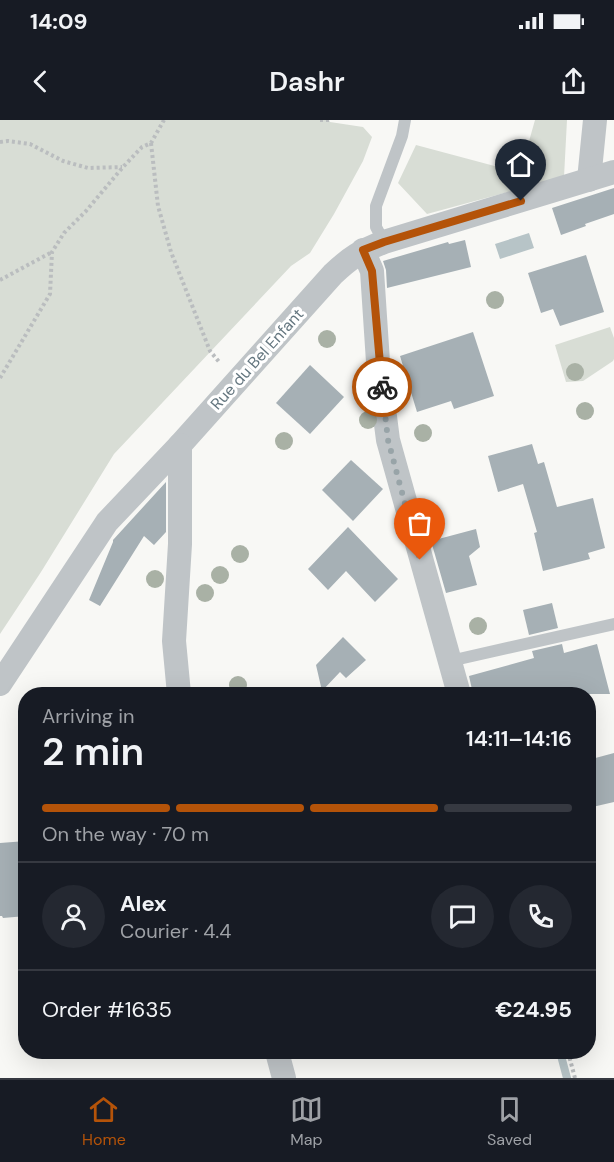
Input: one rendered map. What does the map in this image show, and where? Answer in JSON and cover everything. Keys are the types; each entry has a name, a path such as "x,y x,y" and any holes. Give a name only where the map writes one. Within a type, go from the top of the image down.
{"street":[{"path":"589,180 595,120"},
{"name":"Rue du Bel Enfant","path":"0,684 107,522 180,446 333,274 349,259 373,246 614,172"},
{"path":"373,246 372,271 378,362 388,440 457,687"},
{"path":"178,687 174,641 180,544 180,446"},
{"path":"279,1059 284,1078"}],"lane":[{"path":"373,246 376,206 402,136 405,120"},
{"path":"450,661 614,624"}],"path":[{"path":"0,378 50,294 52,252 64,232 86,211 142,147 151,142 164,120"},
{"path":"320,120 331,120"},
{"path":"0,137 8,141"},
{"path":"0,142 30,144 63,161 88,168 123,167"},
{"path":"151,142 158,206 171,252 210,351 236,383"},
{"path":"0,280 52,252"},
{"path":"570,1059 575,1078"}],"shaded area":[{"path":"0,120 329,120 363,127 372,137 363,161 310,253 291,266 114,454 0,634"},
{"path":"535,120 567,120 564,177 427,214 398,183 416,145 502,168 522,166"},
{"path":"529,233 534,248 500,259 495,244"},
{"path":"610,327 614,338 613,361 583,381 566,382 555,345"}],"building":[{"path":"614,188 614,214 561,235 552,208"},
{"path":"465,240 471,267 387,288 383,261 448,242 449,244"},
{"path":"586,255 604,312 560,326 553,309 541,313 528,273"},
{"path":"473,332 494,396 454,409 451,401 417,412 400,356"},
{"path":"310,365 344,397 310,434 276,403"},
{"path":"532,444 538,464 544,462 557,507 593,498 605,548 588,553 590,559 543,571 534,533 537,532 523,484 498,492 488,456"},
{"path":"351,460 383,489 353,521 322,490"},
{"path":"166,482 166,532 154,545 144,536 100,606 89,600 113,540"},
{"path":"348,527 398,579 375,602 346,571 328,590 308,569"},
{"path":"476,529 480,547 469,556 477,585 446,593 431,541"},
{"path":"552,603 558,628 529,635 523,610"},
{"path":"343,637 366,660 346,678 340,672 326,687 321,687 316,665"},
{"path":"562,644 564,653 597,644 610,694 596,694 596,687 471,687 469,676 534,658 532,651"},
{"path":"614,753 614,802 596,806 596,758"},
{"path":"18,842 18,917 3,918 0,916 0,843"}],"waterway":[{"path":"562,1059 567,1078"}],"way so far":[{"path":"382,387 388,440 420,560"}],"route":[{"path":"382,387 378,362 372,271 363,250 521,201"}]}
